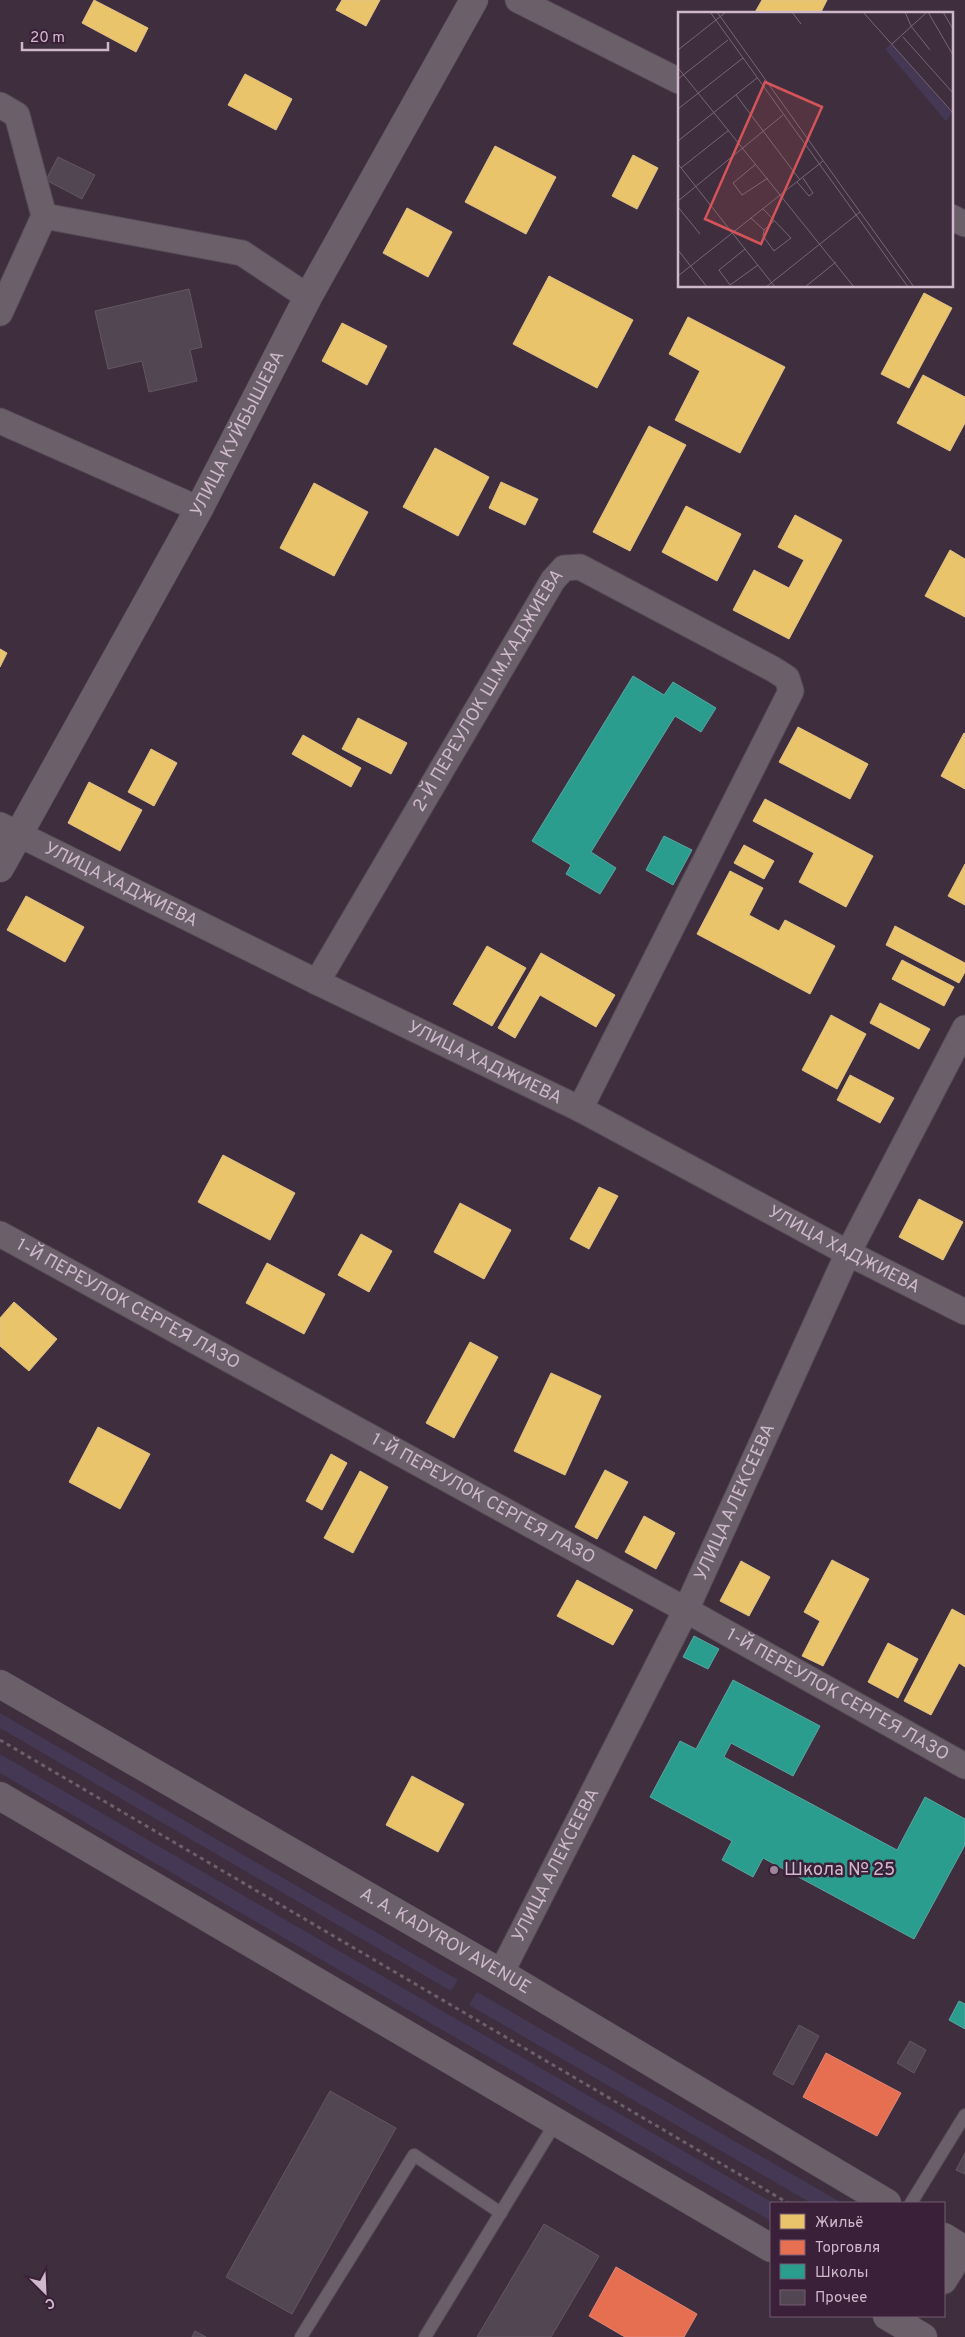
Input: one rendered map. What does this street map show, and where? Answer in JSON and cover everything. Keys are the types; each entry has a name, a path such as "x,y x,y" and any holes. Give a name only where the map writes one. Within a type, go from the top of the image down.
{"street":[{"name":"УЛИЦА КУЙБЫШЕВА","path":"0,868 9,830 200,509 308,297 474,0"},
{"path":"518,0 678,80"},
{"path":"0,313 44,216 9,110"},
{"path":"44,216 242,253 308,297"},
{"path":"952,218 965,224"},
{"path":"0,422 200,509"},
{"name":"2-Й ПЕРЕУЛОК Ш.М.ХАДЖИЕВА","path":"317,982 553,580 564,568 580,567 773,669 787,678 791,691 580,1109"},
{"name":"УЛИЦА ХАДЖИЕВА","path":"9,830 580,1109 848,1253 965,1312"},
{"name":"УЛИЦА АЛЕКСЕЕВА","path":"501,1973 686,1610 848,1253 965,1028"},
{"name":"1-Й ПЕРЕУЛОК СЕРГЕЯ ЛАЗО","path":"0,1234 686,1610 965,1766"},
{"name":"A. A. KADYROV AVENUE","path":"0,1684 501,1973 885,2202"},
{"path":"0,1796 770,2247"},
{"path":"945,2278 958,2245"},
{"path":"889,2317 918,2330"}],"lane":[{"path":"912,2202 965,2115"},
{"path":"425,2337 556,2122"},
{"path":"300,2337 414,2155 501,2213"}],"path":[{"path":"0,1740 786,2202"}],"shaded area":[{"path":"0,1713 458,1980 451,1991 0,1728"},
{"path":"0,1754 771,2202 770,2220 0,1773"},
{"path":"477,1992 840,2202 809,2202 469,2005"}],"building: Жильё":[{"path":"94,0 148,28 136,52 82,23"},
{"path":"342,0 380,0 366,26 336,10"},
{"path":"762,0 827,0 821,12 755,12"},
{"path":"245,74 292,99 276,130 228,105"},
{"path":"495,146 556,177 526,234 465,202"},
{"path":"633,155 658,168 637,209 612,196"},
{"path":"407,208 452,232 428,277 383,253"},
{"path":"549,276 633,320 597,388 513,344"},
{"path":"924,293 952,308 909,388 881,374"},
{"path":"688,317 785,367 740,453 675,420 700,371 669,354"},
{"path":"342,323 387,346 367,385 322,361"},
{"path":"923,375 965,397 965,423 950,451 897,423"},
{"path":"649,426 686,445 630,551 593,532"},
{"path":"435,448 489,477 458,536 403,507"},
{"path":"501,482 538,499 525,525 489,508"},
{"path":"314,483 368,512 334,576 280,548"},
{"path":"686,506 741,534 717,581 662,552"},
{"path":"795,515 842,540 789,639 733,610 754,570 789,588 804,560 778,547"},
{"path":"950,550 965,559 965,617 925,596"},
{"path":"0,649 7,653 0,667"},
{"path":"358,718 407,743 391,774 342,749"},
{"path":"798,727 868,764 850,799 779,762"},
{"path":"965,734 965,789 941,776"},
{"path":"303,735 361,768 351,787 292,754"},
{"path":"151,749 177,763 154,806 128,792"},
{"path":"89,782 142,810 120,851 68,823"},
{"path":"765,799 873,856 846,907 799,882 814,853 753,821"},
{"path":"744,845 774,861 764,879 734,863"},
{"path":"965,864 965,905 948,896"},
{"path":"730,871 763,888 749,915 779,931 785,920 835,946 810,994 697,934"},
{"path":"26,896 84,927 65,962 7,930"},
{"path":"895,926 965,963 965,972 959,983 886,945"},
{"path":"487,946 526,968 492,1026 453,1004"},
{"path":"541,953 615,995 596,1027 540,995 515,1038 498,1028"},
{"path":"902,960 954,987 944,1006 892,979"},
{"path":"880,1003 930,1029 919,1049 870,1023"},
{"path":"831,1015 866,1034 837,1089 802,1070"},
{"path":"850,1075 894,1098 880,1123 837,1100"},
{"path":"223,1155 295,1193 270,1240 198,1202"},
{"path":"599,1187 618,1196 589,1249 570,1239"},
{"path":"919,1199 963,1222 943,1260 899,1237"},
{"path":"460,1203 511,1230 484,1279 434,1252"},
{"path":"361,1234 392,1251 369,1292 338,1275"},
{"path":"267,1263 325,1294 304,1334 246,1303"},
{"path":"14,1302 57,1339 29,1371 0,1346 0,1318"},
{"path":"470,1342 498,1357 454,1438 426,1423"},
{"path":"551,1373 601,1396 565,1475 514,1451"},
{"path":"98,1427 150,1454 120,1509 69,1482"},
{"path":"331,1454 347,1463 322,1510 306,1501"},
{"path":"605,1470 628,1482 597,1539 575,1527"},
{"path":"360,1471 388,1487 353,1553 324,1538"},
{"path":"644,1516 675,1533 656,1569 625,1552"},
{"path":"832,1560 869,1579 823,1666 802,1656 820,1621 804,1612"},
{"path":"741,1561 770,1577 749,1616 720,1601"},
{"path":"577,1580 633,1610 613,1645 557,1616"},
{"path":"952,1609 965,1616 965,1667 959,1663 931,1715 904,1701"},
{"path":"888,1643 918,1659 898,1698 868,1682"},
{"path":"412,1776 464,1804 438,1852 386,1825"}],"building: Торговля":[{"path":"826,2053 901,2093 877,2136 803,2097"},
{"path":"616,2267 697,2314 684,2337 625,2337 589,2316"}],"building: Школы":[{"path":"633,676 664,695 673,682 716,708 701,732 675,716 591,852 616,868 600,894 566,874 571,865 532,841"},
{"path":"664,836 692,850 673,885 646,870"},
{"path":"694,1636 719,1649 708,1669 683,1657"},
{"path":"733,1680 820,1726 793,1776 731,1743 724,1757 897,1850 925,1797 965,1819 965,1845 914,1939 763,1858 753,1877 722,1860 732,1841 650,1797 680,1741 696,1749"},
{"path":"959,2001 965,2004 965,2029 949,2020"}],"building: Прочее":[{"path":"58,157 95,175 82,199 46,180"},
{"path":"189,289 202,347 190,350 197,381 149,392 142,361 108,369 95,311"},
{"path":"799,2025 819,2036 793,2085 773,2074"},
{"path":"910,2041 926,2050 914,2073 897,2063"},
{"path":"330,2091 396,2128 292,2314 226,2277"},
{"path":"965,2153 965,2174 956,2170"},
{"path":"544,2224 599,2256 551,2337 477,2337"},
{"path":"195,2331 206,2337 192,2337"}],"place":[{"name":"Школа № 25","path":"774,1870"}]}
